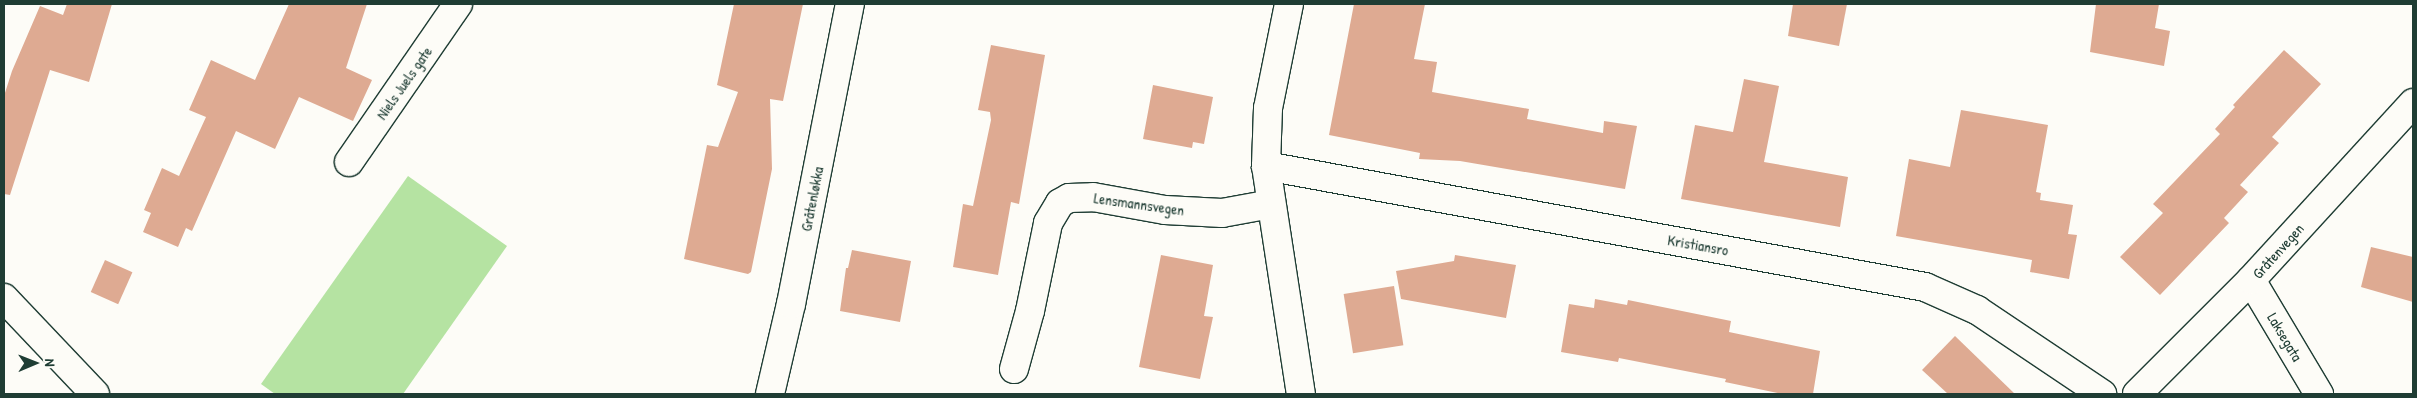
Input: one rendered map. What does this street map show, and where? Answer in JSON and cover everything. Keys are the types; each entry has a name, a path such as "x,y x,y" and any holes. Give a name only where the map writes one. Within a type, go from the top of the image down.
{"street":[{"name":"Niels Juels gate","path":"349,162 458,4"},
{"name":"Gråtenløkka","path":"770,394 791,304 850,4"},
{"path":"1289,4 1268,108 1266,166 1301,394"},
{"name":"Gråtenvegen","path":"2138,394 2251,280 2413,102"},
{"name":"Kristiansro","path":"1266,166 1925,287 1977,310 2102,394"},
{"name":"Lensmannsvegen","path":"1014,369 1030,312 1048,223 1060,203 1069,198 1093,197 1165,210 1222,213 1271,204"},
{"name":"Laksegata","path":"2251,280 2319,394"},
{"path":"4,298 94,394"}],"green space":[{"path":"408,176 507,246 403,394 275,394 261,384"}],"building":[{"path":"67,4 112,4 89,82 50,70 10,195 4,194 4,96 12,71 40,6 63,15"},
{"path":"289,4 367,4 346,68 372,80 353,121 299,97 275,149 236,131 192,231 186,228 178,247 143,232 151,213 144,210 162,168 179,176 206,117 189,110 211,60 255,80"},
{"path":"734,4 803,4 783,101 770,99 772,169 751,272 748,274 684,259 707,145 718,147 738,92 717,85"},
{"path":"1354,4 1425,4 1414,59 1437,62 1432,92 1529,109 1527,119 1603,133 1604,121 1637,126 1625,189 1460,161 1419,159 1420,153 1329,135"},
{"path":"1793,4 1847,4 1839,46 1788,36"},
{"path":"2096,4 2159,4 2155,28 2170,31 2164,66 2090,52"},
{"path":"991,45 1045,55 1019,204 1011,202 998,275 953,267 963,204 973,206 991,120 990,112 978,110"},
{"path":"2284,50 2321,84 2272,137 2279,143 2240,185 2248,192 2224,218 2229,223 2160,295 2120,257 2163,213 2153,204 2220,134 2215,129 2235,107 2233,105"},
{"path":"1744,79 1779,86 1764,162 1848,177 1840,227 1681,199 1695,125 1733,132"},
{"path":"1153,85 1213,97 1204,144 1193,142 1192,148 1143,139"},
{"path":"1961,110 2048,125 2036,192 2041,193 2040,200 2073,205 2068,234 2077,235 2069,279 2030,272 2032,260 1896,236 1909,159 1950,167"},
{"path":"2371,247 2413,257 2413,302 2361,287"},
{"path":"852,250 911,261 900,322 840,311 846,268 848,268"},
{"path":"1161,255 1213,265 1204,316 1213,317 1200,379 1139,367"},
{"path":"1455,255 1516,265 1506,318 1401,299 1396,271 1454,261"},
{"path":"105,260 132,272 118,304 91,292"},
{"path":"1394,286 1403,345 1353,353 1344,294"},
{"path":"1595,299 1627,305 1628,300 1731,321 1729,332 1820,351 1813,394 1783,394 1725,382 1726,379 1619,358 1618,362 1561,352 1569,304 1594,308"},
{"path":"1955,336 2015,394 1948,394 1922,370"}]}
